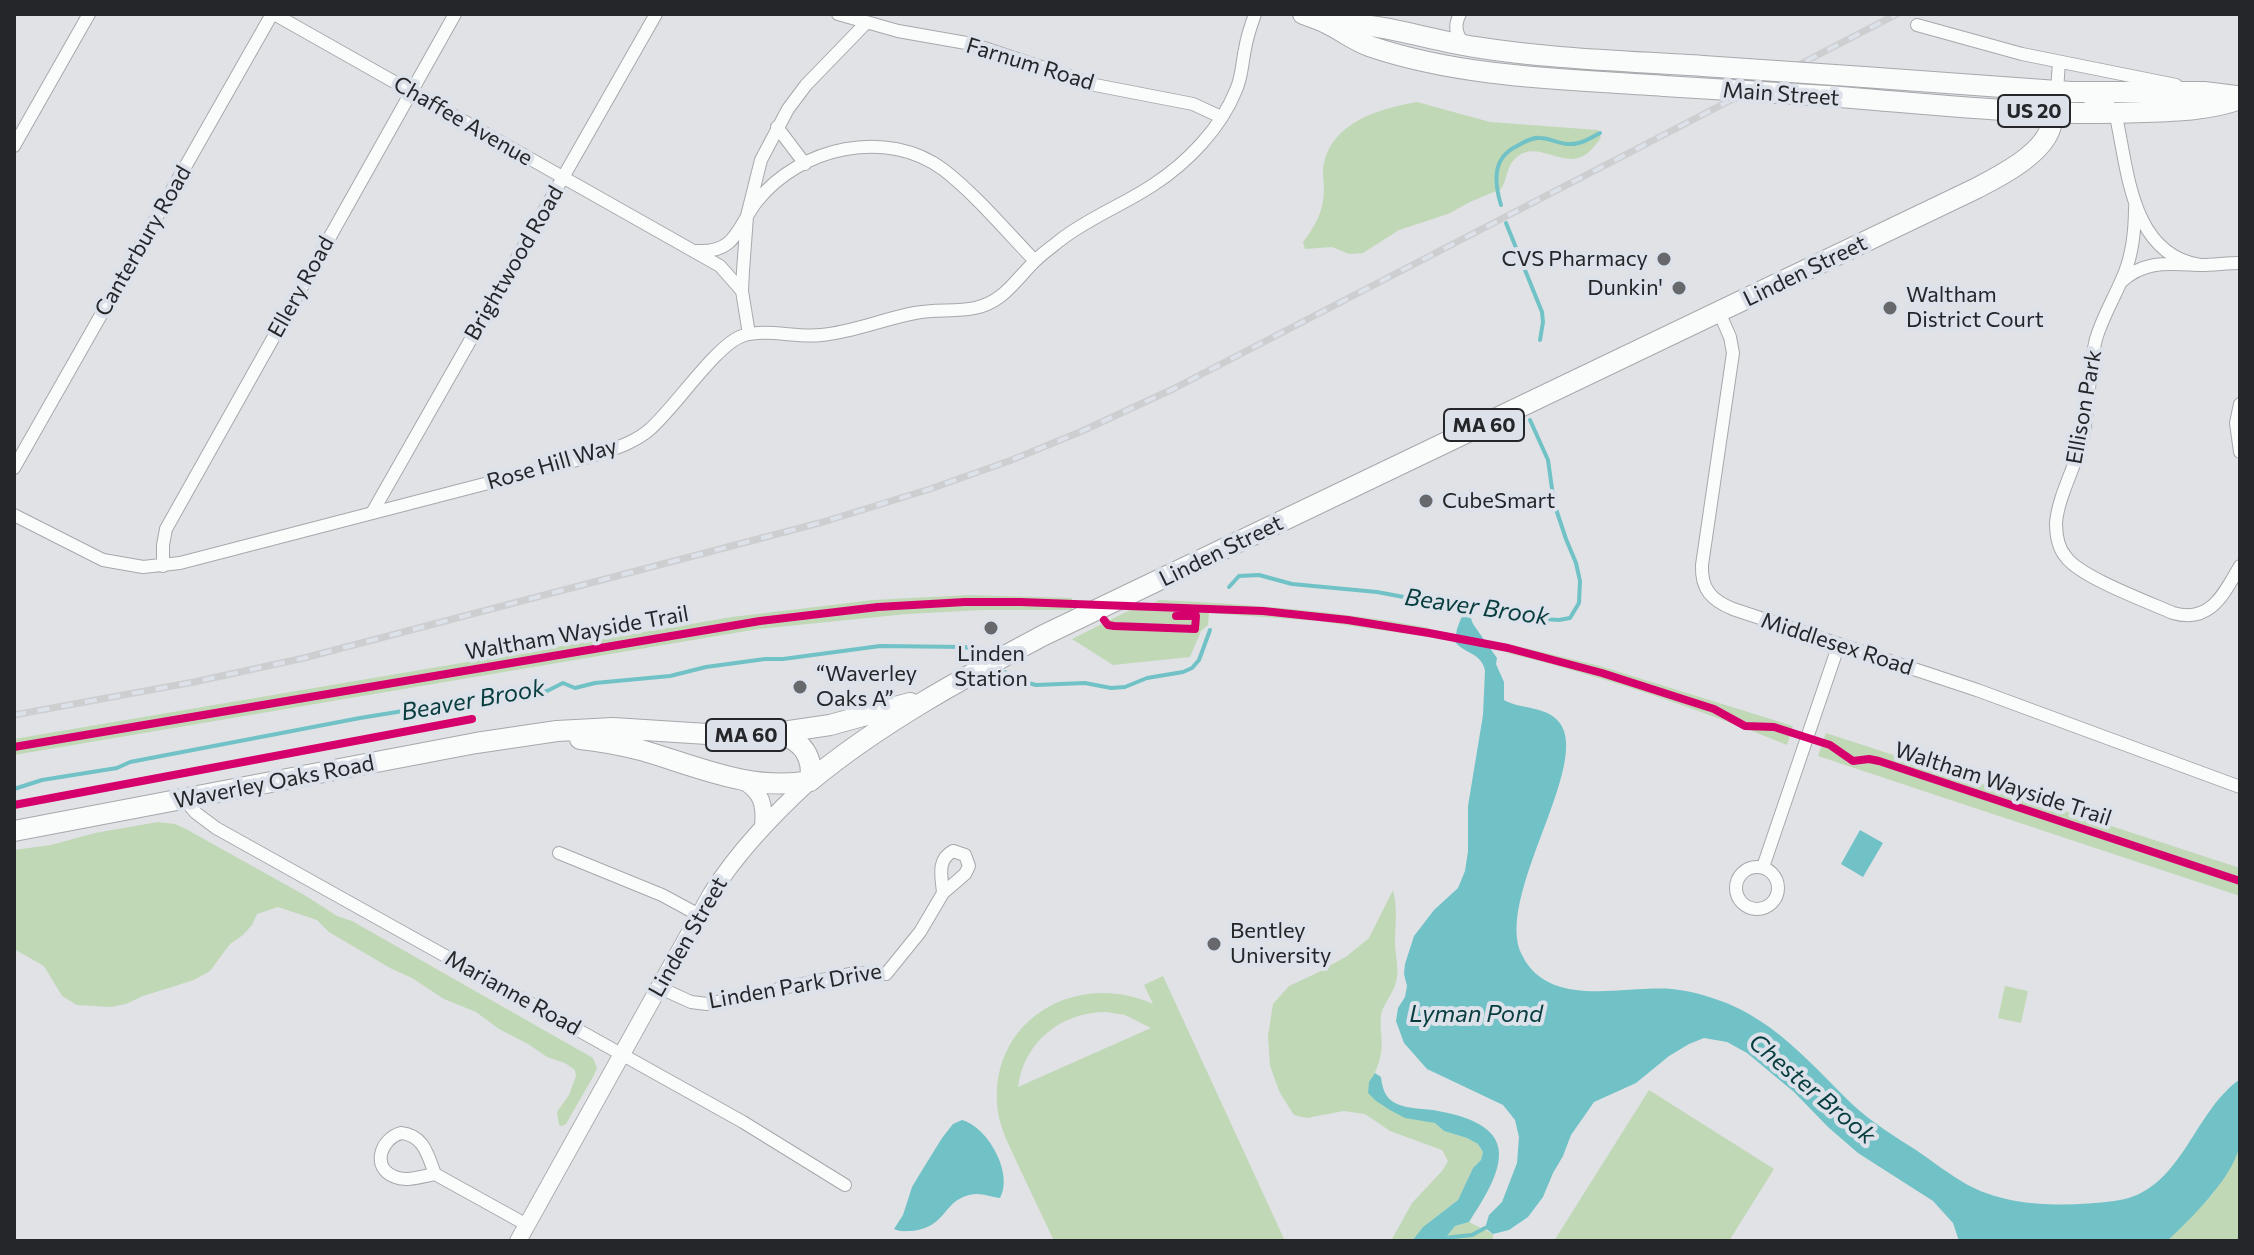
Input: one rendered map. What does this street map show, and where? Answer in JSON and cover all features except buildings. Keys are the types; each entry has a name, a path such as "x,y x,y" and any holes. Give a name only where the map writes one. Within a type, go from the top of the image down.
{"main road":[{"name":"Main Street","path":"1303,14 1475,47 1529,54 1864,77 2115,113 2205,108 2240,98"},
{"name":"Main Street","path":"1334,19 1346,36 1366,45 1445,65 1530,76 1827,96 2055,102 2218,93 2240,98"},
{"name":"Linden Street","path":"810,781 851,750 951,687 1044,635 2000,175 2042,143 2049,132 2055,102"},
{"name":"Waverley Oaks Road","path":"14,831 476,743 557,731 605,728 723,735 776,733 843,722 901,706 951,687"},
{"path":"776,733 794,739 804,749 811,763 810,781"},
{"name":"Waverley Oaks Road","path":"535,736 623,746 743,781 774,784 810,781"}],"street":[{"path":"14,146 89,14"},
{"name":"Chaffee Avenue","path":"273,14 720,266 742,291"},
{"name":"Canterbury Road","path":"14,468 273,14"},
{"name":"Ellery Road","path":"163,566 166,529 455,14"},
{"name":"Brightwood Road","path":"372,513 656,14"},
{"name":"Farnum Road","path":"838,14 898,31 972,44 1095,85 1193,104 1221,117"},
{"path":"866,23 806,85 777,127 761,160 747,216 742,291 749,334 826,335 919,312 975,308 991,303 1005,294 1035,261 1085,223 1162,179 1200,144 1235,93 1255,14"},
{"path":"1460,14 1457,36 1475,47"},
{"path":"1917,25 2005,50 2218,93"},
{"path":"2055,102 2059,62"},
{"name":"Ellison Park","path":"2115,113 2135,207 2144,225 2179,258 2200,265"},
{"path":"777,127 805,164"},
{"path":"693,251 710,252 723,248 736,236 758,200 819,156 840,149 884,147 920,157 942,169 1035,261"},
{"name":"Ellison Park","path":"2135,207 2131,254 2094,347 2083,436 2057,519 2057,538 2071,564 2083,572 2183,615 2201,612 2215,605 2240,566"},
{"name":"Ellison Park","path":"2119,284 2134,272 2154,264 2240,263"},
{"name":"Middlesex Road","path":"1719,312 1733,353 1702,565 1704,586 1711,597 1726,606 1999,698 2240,787"},
{"name":"Rose Hill Way","path":"14,515 103,560 143,567 200,559 600,454 624,445 655,424 729,342 749,334"},
{"path":"2240,404 2236,429 2240,452"},
{"path":"1763,867 1839,644"},
{"path":"743,781 761,796 763,826"},
{"name":"Linden Street","path":"518,1241 658,987 726,872 763,826 810,781"},
{"name":"Marianne Road","path":"184,799 216,828 622,1053 845,1185"},
{"path":"559,853 662,895 699,915"},
{"name":"Linden Park Drive","path":"658,987 685,1001 707,1004 852,973 886,974 920,932 943,893"},
{"path":"435,1174 425,1148 416,1137 401,1133 383,1145 381,1160 395,1177 435,1174 527,1225"}],"green space":[{"path":"1417,102 1490,122 1598,130 1601,138 1588,153 1578,158 1536,152 1520,155 1511,164 1501,189 1448,214 1399,230 1363,253 1349,254 1332,247 1305,249 1303,242 1321,211 1323,171 1334,141 1356,122 1386,109"},
{"path":"969,595 1072,598 1072,610 907,614 758,629 14,755 14,739 732,617 873,600"},
{"path":"1159,600 1295,609 1430,628 1428,637 1318,621 1209,613 1208,625 1201,631 1190,657 1113,665 1072,639 1130,610 1143,610"},
{"path":"1509,644 1600,666 1793,726 1787,745 1649,694 1507,653"},
{"path":"1826,733 2240,868 2240,896 1818,756"},
{"path":"158,822 186,829 593,1058 597,1068 566,1124 559,1125 557,1112 569,1095 575,1070 499,1029 476,1012 444,999 390,968 329,932 317,920 278,907 257,914 252,925 230,944 210,971 194,980 111,1007 77,1005 62,996 44,966 14,949 14,850"},
{"path":"1393,890 1397,978 1381,1015 1381,1052 1368,1093 1422,1120 1435,1123 1444,1131 1467,1138 1478,1144 1483,1152 1458,1200 1423,1227 1412,1241 1391,1241 1412,1203 1448,1161 1442,1150 1390,1131 1365,1114 1344,1111 1307,1118 1294,1115 1280,1093 1270,1066 1268,1036 1273,1004 1289,986 1347,956 1369,938"},
{"path":"1163,976 1285,1241 1054,1241 999,1119 998,1080 1006,1052 1021,1029 1042,1011 1067,999 1094,993 1123,995 1153,1004 1144,985","holes":["1090,1013 1125,1015 1151,1028 1018,1087 1028,1056 1037,1043 1060,1024"]},
{"path":"2005,986 2028,991 2021,1023 1998,1018"},
{"path":"1649,1090 1774,1169 1729,1241 1554,1241"},
{"path":"2240,1145 2240,1241 2167,1241 2213,1194"},
{"path":"1469,1222 1493,1234 1493,1241 1443,1241 1455,1226"}],"water":[{"name":"Lyman Pond","path":"1466,605 1473,624 1497,658 1496,664 1504,682 1504,700 1547,713 1559,722 1566,741 1555,799 1520,900 1517,930 1522,955 1534,972 1550,983 1569,989 1672,989 1731,1005 1781,1036 1852,1104 1883,1128 1966,1184 2019,1202 2077,1204 2114,1201 2137,1195 2171,1168 2209,1112 2240,1079 2242,1123 2239,1148 2219,1185 2167,1241 1959,1241 1953,1223 1933,1201 1858,1153 1794,1092 1747,1053 1727,1042 1704,1038 1669,1056 1636,1083 1594,1102 1571,1135 1543,1197 1528,1217 1509,1230 1493,1234 1485,1228 1489,1215 1502,1202 1517,1163 1519,1137 1515,1120 1503,1105 1427,1069 1404,1043 1396,1021 1398,1008 1405,997 1405,964 1414,936 1434,910 1458,888 1465,871 1468,806 1483,715 1485,671 1477,657 1455,642"},
{"path":"1860,830 1883,843 1863,877 1841,864"},
{"path":"1375,1073 1381,1077 1386,1095 1395,1103 1465,1118 1483,1127 1494,1138 1499,1151 1492,1183 1469,1222 1455,1226 1443,1241 1412,1241 1423,1227 1458,1200 1483,1152 1478,1144 1467,1138 1444,1131 1435,1123 1405,1118 1376,1101 1368,1093 1369,1082"},
{"path":"962,1120 981,1132 996,1153 1004,1177 1000,1198 969,1195 960,1198 932,1225 912,1231 894,1229 903,1215 912,1187 942,1138 953,1124"}],"waterway":[{"name":"Beaver Brook","path":"1501,205 1497,171 1509,151 1534,138 1575,144 1600,133"},
{"name":"Beaver Brook","path":"1506,223 1542,312 1540,340"},
{"name":"Beaver Brook","path":"1229,587 1239,576 1259,575 1292,584 1377,592 1459,605 1497,606 1544,619 1570,618 1579,603 1580,581 1554,503 1548,460 1530,420"},
{"name":"Beaver Brook","path":"1005,672 1036,685 1085,683 1125,687 1147,678 1192,668 1199,660 1210,630"},
{"name":"Beaver Brook","path":"14,789 42,780 117,768 130,762 360,718 526,691 547,691 563,683 575,688 595,683 670,676 706,667 880,646 965,647 982,652"},
{"path":"1444,1238 1472,1235 1485,1228"}],"railway":[{"path":"14,715 304,658 823,522 1009,461 1173,389 1897,14"}],"cycle path":[{"name":"Waltham Wayside Trail","path":"14,747 760,621 878,607 1020,602 1263,611 1429,633 1508,648 1602,673 1714,709 1745,726 1774,727 1830,745 1853,761 1879,761 2240,881"},
{"path":"1104,620 1114,626 1195,629 1196,616 1176,616"},
{"path":"14,805 472,719"}],"place":[{"name":"CVS Pharmacy","path":"1664,259"},
{"name":"Dunkin'","path":"1679,288"},
{"name":"Waltham District Court","path":"1890,308"},
{"name":"CubeSmart","path":"1426,501"},
{"name":"Linden Station","path":"991,628"},
{"name":"“Waverley Oaks A”","path":"800,687"},
{"name":"Bentley University","path":"1214,944"}],"water label":[{"name":"Chester Brook","path":"1812,1089"}]}
